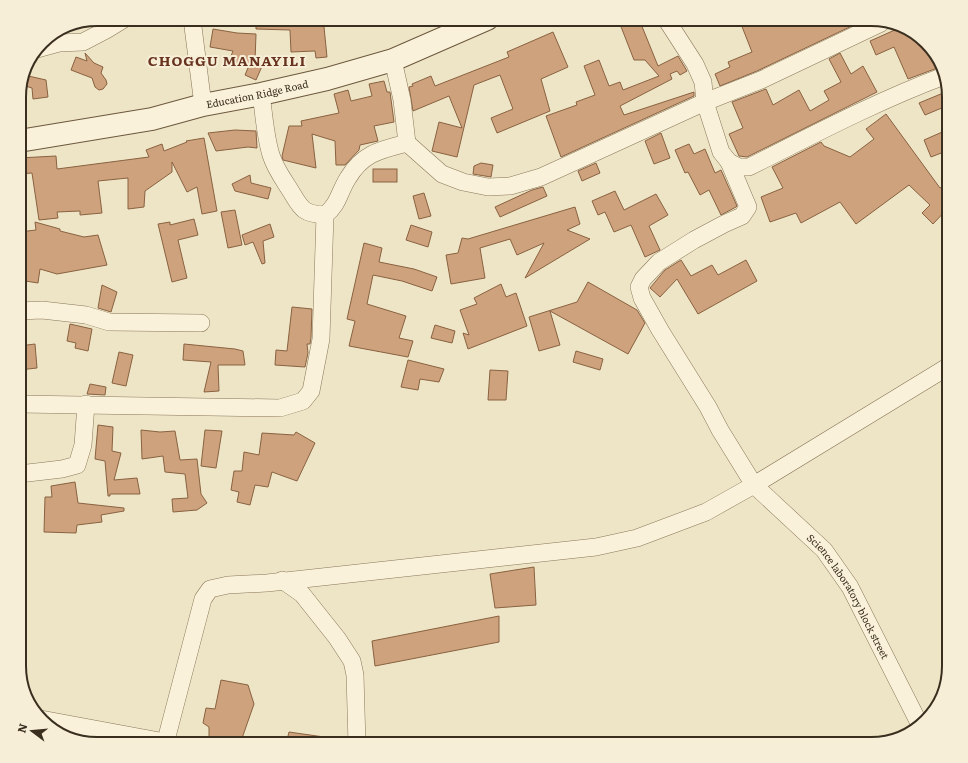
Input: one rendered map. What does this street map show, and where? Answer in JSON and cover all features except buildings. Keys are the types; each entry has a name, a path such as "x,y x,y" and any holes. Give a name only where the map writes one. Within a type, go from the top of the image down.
{"main road":[{"name":"Education Ridge Road","path":"26,140 152,119 203,105 327,79 393,60 471,26"}],"street":[{"path":"48,46 59,43 83,42 113,26"},
{"path":"193,26 203,105"},
{"path":"671,26 696,64 703,82 705,102 722,152 729,162 739,167 749,167 808,137 900,94 939,78"},
{"path":"393,60 402,100 407,143 442,174 463,182 488,187 510,186 541,177 705,102 761,80 874,26"},
{"path":"261,94 268,145 271,156 278,171 303,210 312,214 325,215 332,209 348,178 362,160 381,150 407,143"},
{"name":"Science laboratory block street","path":"729,162 748,207 742,216 694,240 659,262 643,279 639,287 642,298 754,485 824,550 850,587 917,719"},
{"path":"26,404 280,408 303,401 311,391 321,339 325,215"},
{"path":"26,311 42,310 86,315 109,322 202,323"},
{"path":"167,737 203,599 210,589 228,585 596,547 637,538 706,512 754,485 942,370"},
{"path":"26,473 62,469 77,465 83,445 86,404"},
{"path":"282,580 302,594 337,638 352,661 355,675 357,737"},
{"path":"53,721 134,737"}],"district":[{"name":"CHOGGU MANAYILI","path":"227,61"}]}
